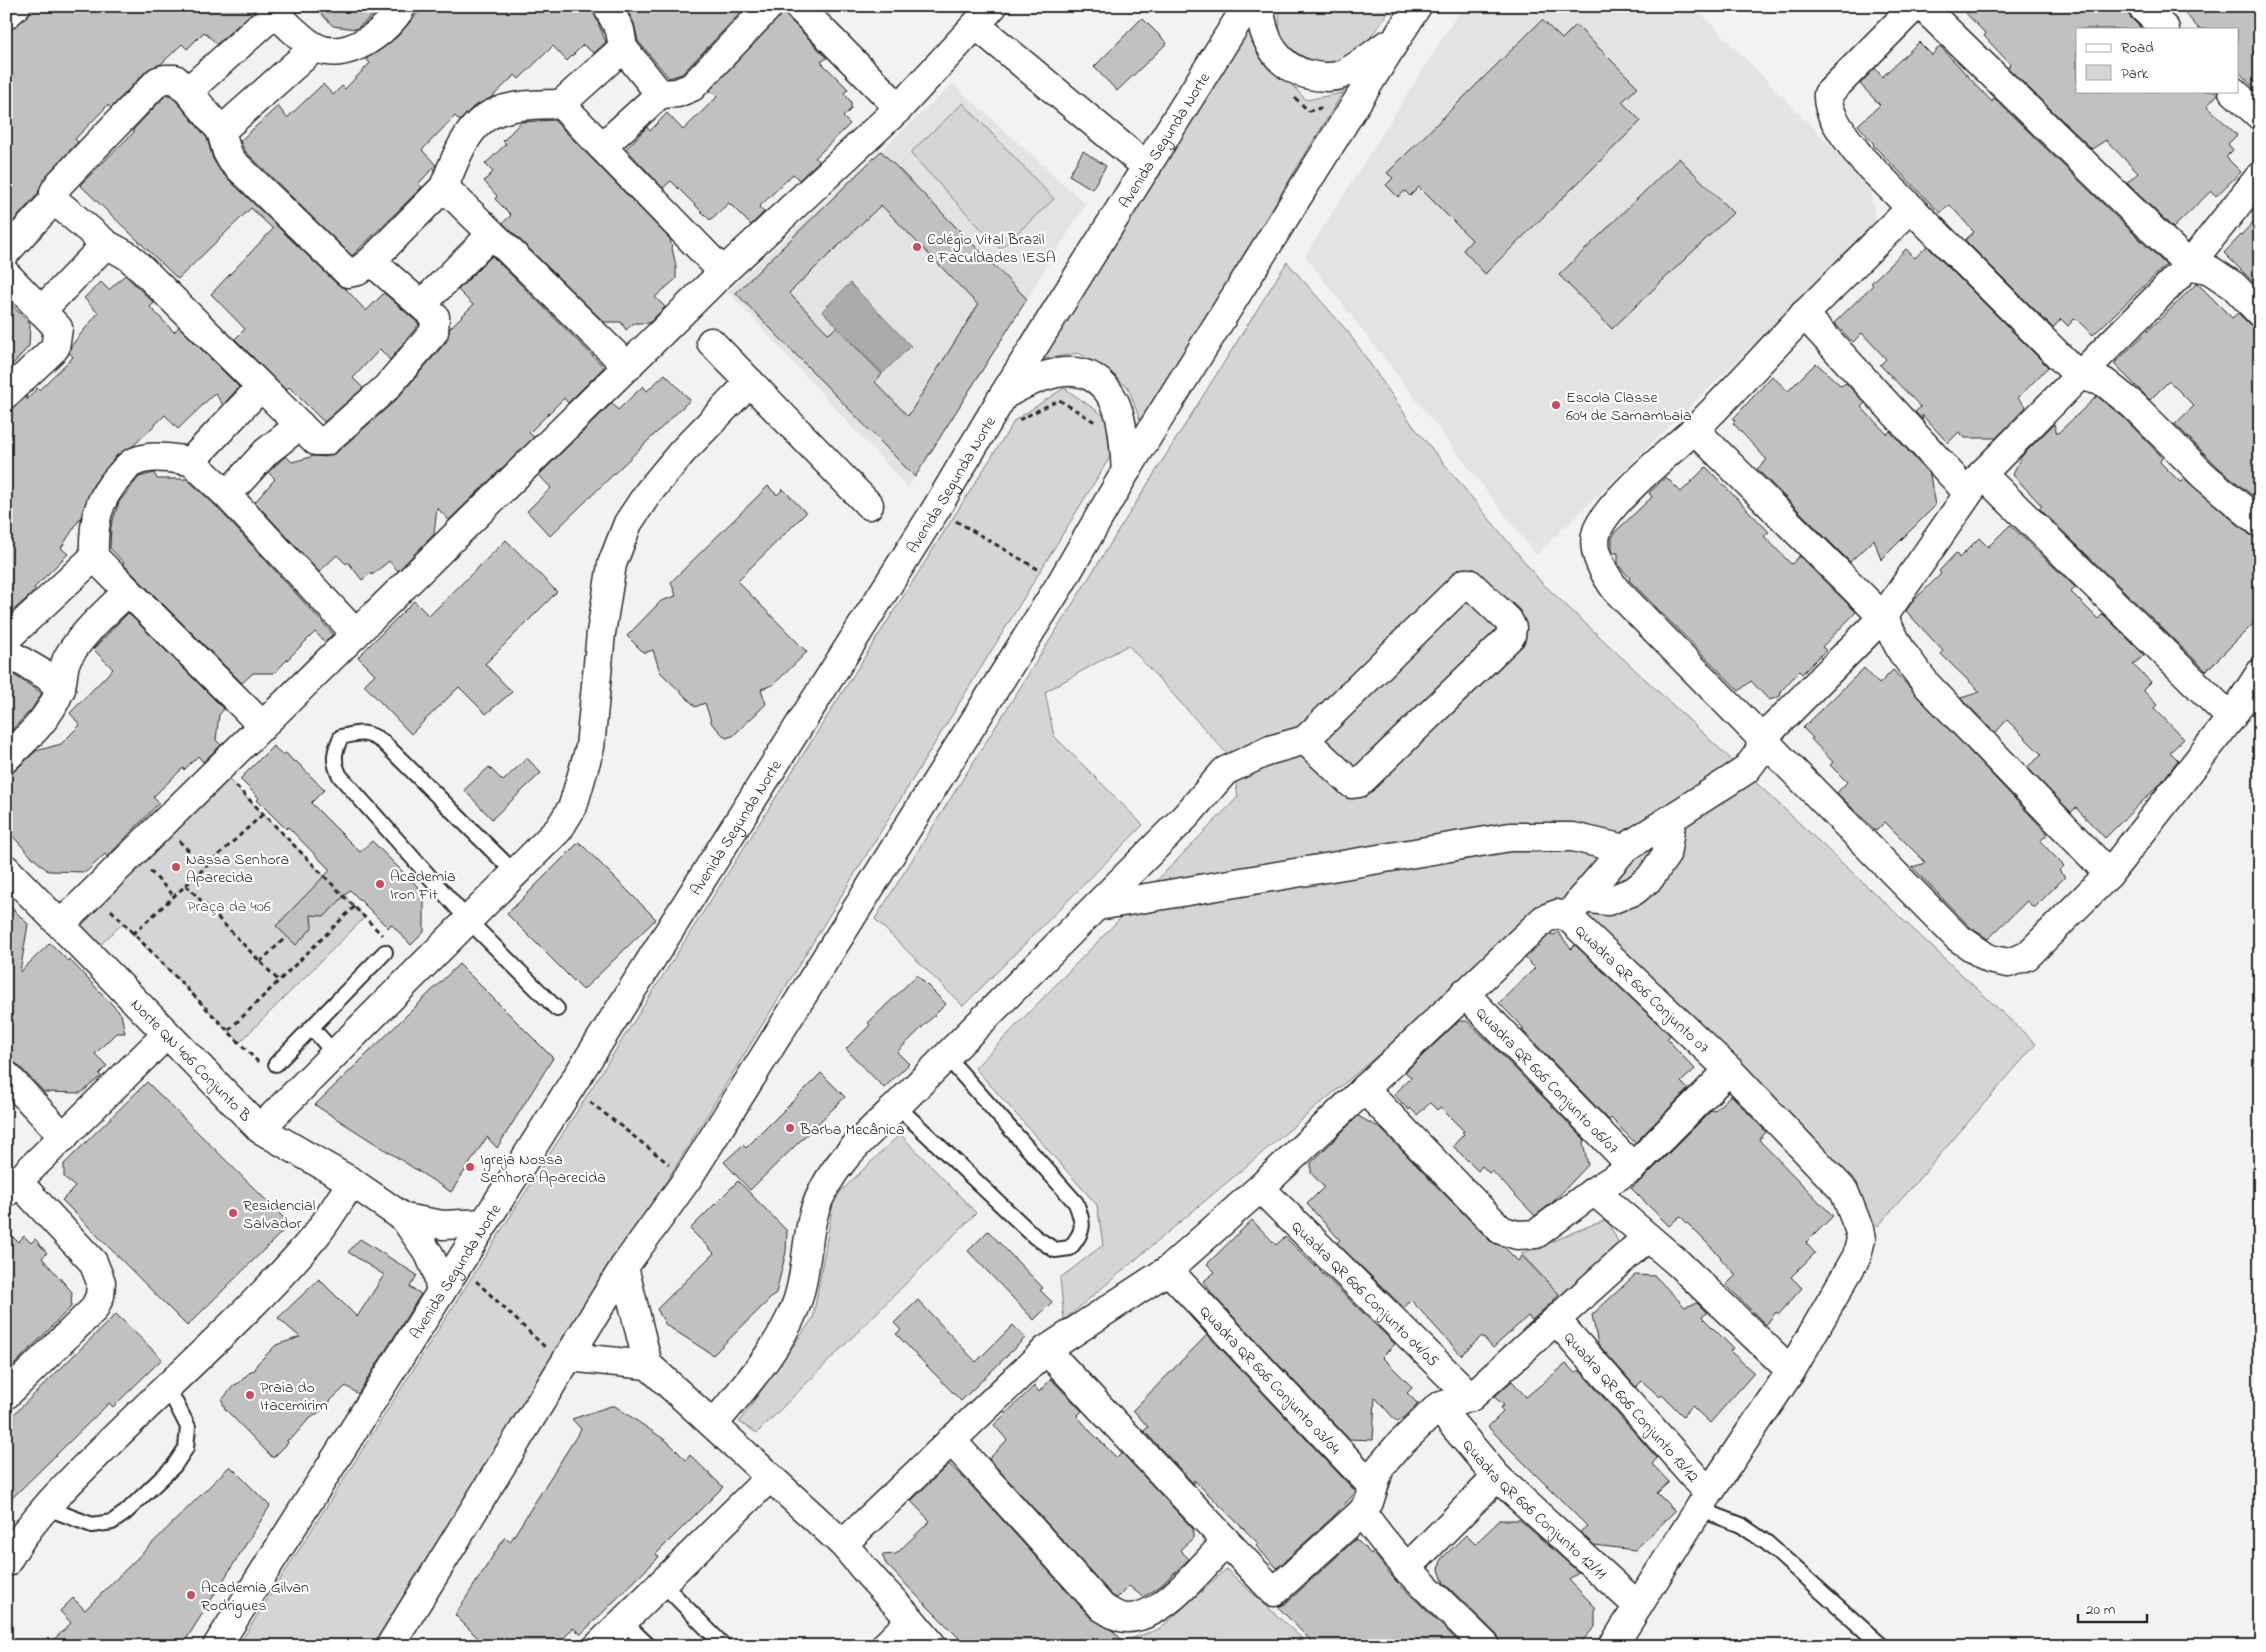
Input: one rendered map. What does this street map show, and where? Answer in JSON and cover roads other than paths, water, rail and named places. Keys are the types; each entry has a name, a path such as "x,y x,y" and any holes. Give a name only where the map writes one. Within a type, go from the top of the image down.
{"street":[{"path":"6,15 16,6"},
{"path":"188,91 272,10 315,47 334,52 356,47 379,31 397,14 402,6"},
{"path":"607,6 620,30 623,48 660,94"},
{"path":"602,147 660,94 678,93 692,87 769,6"},
{"path":"798,6 899,108"},
{"name":"Avenida Segunda Norte","path":"217,1646 936,509 1003,396 1247,6"},
{"path":"1260,6 1260,18 1268,43 1277,59 1297,72 1316,77 1338,76 1359,66 1397,36"},
{"path":"390,1646 558,1354 688,1178 1061,583 1126,471 1417,6"},
{"path":"1915,6 1828,94 1827,103 1842,131 1861,158 2078,376 2104,382 2133,405 2204,476 2260,523"},
{"path":"1922,6 2190,265 2210,270 2234,286 2260,313"},
{"path":"2141,6 2164,28"},
{"path":"61,924 628,367 722,272 899,108 985,16 1147,167"},
{"path":"221,132 315,47"},
{"path":"6,252 54,200 54,192 59,184 158,81 165,78 175,79 188,91 221,132 232,161 348,272 358,272 444,187 461,146 469,133 486,117 504,108 520,104 561,104 623,48"},
{"path":"2234,92 2260,116"},
{"path":"561,104 722,272"},
{"path":"1575,907 1624,849 1746,770 1758,754 1763,738 1883,617 1975,484 2078,376 2190,265 2260,176"},
{"path":"444,187 490,235 628,367"},
{"path":"54,200 106,244 128,256 139,266 260,388 316,441 326,441 386,388 434,332 435,317 371,261"},
{"path":"1911,208 1804,314 1694,429 1634,485 1606,516 1596,532 1597,549 1602,571 1616,590 1957,937 1989,959 2008,963 2027,956 2109,874 2231,718 2260,673"},
{"path":"422,304 490,235"},
{"path":"41,311 106,244"},
{"path":"6,274 58,328 56,348 6,394"},
{"path":"1804,314 1975,484 2231,718"},
{"path":"711,342 870,505"},
{"path":"1003,396 1032,379 1058,371 1080,373 1100,382 1113,399 1119,417 1126,471"},
{"path":"260,1129 559,830 573,806 583,778 590,746 601,633 612,564 628,523 648,493 682,452 750,382"},
{"path":"191,461 260,388"},
{"path":"227,495 266,452 300,425"},
{"path":"1694,429 1883,617 1902,652 1927,685 2109,874"},
{"path":"262,726 94,557 93,528 100,503 117,478 132,462 151,457 191,461 227,495 356,634"},
{"path":"6,639 94,557"},
{"path":"714,1424 778,1343 800,1292 814,1213 823,1191 837,1168 859,1142 1098,906 1186,816 1225,771 1270,750 1305,740 1465,582 1469,583 1508,620 1512,628 1511,636 1359,783 1352,784 1305,740"},
{"path":"6,758 35,730 50,711 61,689 66,659 78,642 127,592"},
{"path":"6,652 47,676 61,689"},
{"path":"1575,907 1608,901 1634,891 1650,878 1666,855 1672,818"},
{"path":"1098,906 1510,837 1573,836 1624,849"},
{"name":"Norte QN 406 Conjunto B","path":"6,868 260,1129 352,1182 404,1218 429,1254 437,1272 441,1292"},
{"name":"Quadra QR 606 Conjunto 07","path":"844,1544 1046,1350 1168,1270 1260,1188 1544,918 1575,907 1844,1191 1861,1239 1857,1256 1791,1371 1704,1501 1613,1646"},
{"name":"Quadra QR 606 Conjunto 06/07","path":"1464,993 1633,1167"},
{"path":"6,1394 94,1309 100,1296 101,1282 93,1262 10,1186 64,1137 167,1034"},
{"path":"1364,1089 1501,1230 1517,1234 1536,1234 1594,1191 1633,1167 1729,1070"},
{"path":"6,1075 64,1137"},
{"path":"6,1563 24,1534 47,1508 167,1386 260,1298 317,1233 352,1182"},
{"name":"Quadra QR 606 Conjunto 04/05","path":"1260,1188 1471,1397"},
{"path":"1594,1191 1646,1238 1678,1263 1791,1371"},
{"name":"Norte QN 406 Conjunto B","path":"404,1218 443,1225 485,1223"},
{"path":"1046,1350 1274,1592 1362,1512 1369,1502 1380,1468 1397,1447 1438,1408 1471,1397 1646,1238"},
{"path":"624,1267 648,1365 844,1544 933,1646"},
{"name":"Quadra QR 606 Conjunto 03/04","path":"1168,1270 1373,1488"},
{"name":"Quadra QR 606 Conjunto 13/12","path":"1556,1320 1704,1501"},
{"path":"558,1354 648,1365"},
{"name":"Quadra QR 606 Conjunto 12/11","path":"1438,1408 1498,1476 1638,1606"},
{"path":"951,1440 1103,1608 1116,1616 1126,1618 1145,1616 1156,1611 1226,1542"},
{"path":"1406,1569 1498,1476"},
{"path":"598,1646 770,1477"},
{"path":"1362,1512 1382,1542 1406,1569 1486,1646"},
{"path":"885,1646 911,1620"}],"lane":[{"path":"514,873 383,742 371,734 355,733 341,737 334,751 334,764 340,776 468,920 557,1009"},
{"path":"276,1064 385,952"},
{"path":"312,1028 335,1054"},
{"path":"897,1106 1035,1237 1054,1250 1070,1248 1080,1236 1083,1222 1076,1203 946,1056"},
{"path":"47,1508 92,1525 112,1522 125,1513 174,1466 186,1448 188,1427 167,1386"},
{"path":"1704,1501 1767,1543 1882,1646"},
{"path":"662,1583 724,1646"},
{"path":"623,1620 649,1646"}],"place":[{"name":"Colégio Vital Brazil e Faculdades IESA","path":"917,247"},
{"name":"Escola Classe 604 de Samambaia","path":"1556,405"},
{"name":"Nassa Senhora Aparecida","path":"176,867"},
{"name":"Academia Iron Fit","path":"380,884"},
{"name":"Barba Mecânica","path":"790,1128"},
{"name":"Igreja Nossa Senhora Aparecida","path":"470,1167"},
{"name":"Residencial Salvador","path":"233,1213"},
{"name":"Praia do Itacemirim","path":"250,1395"},
{"name":"Academia Gilvan Rodrigues","path":"191,1595"}],"park label":[{"name":"Praça da 406","path":"229,905"}]}
